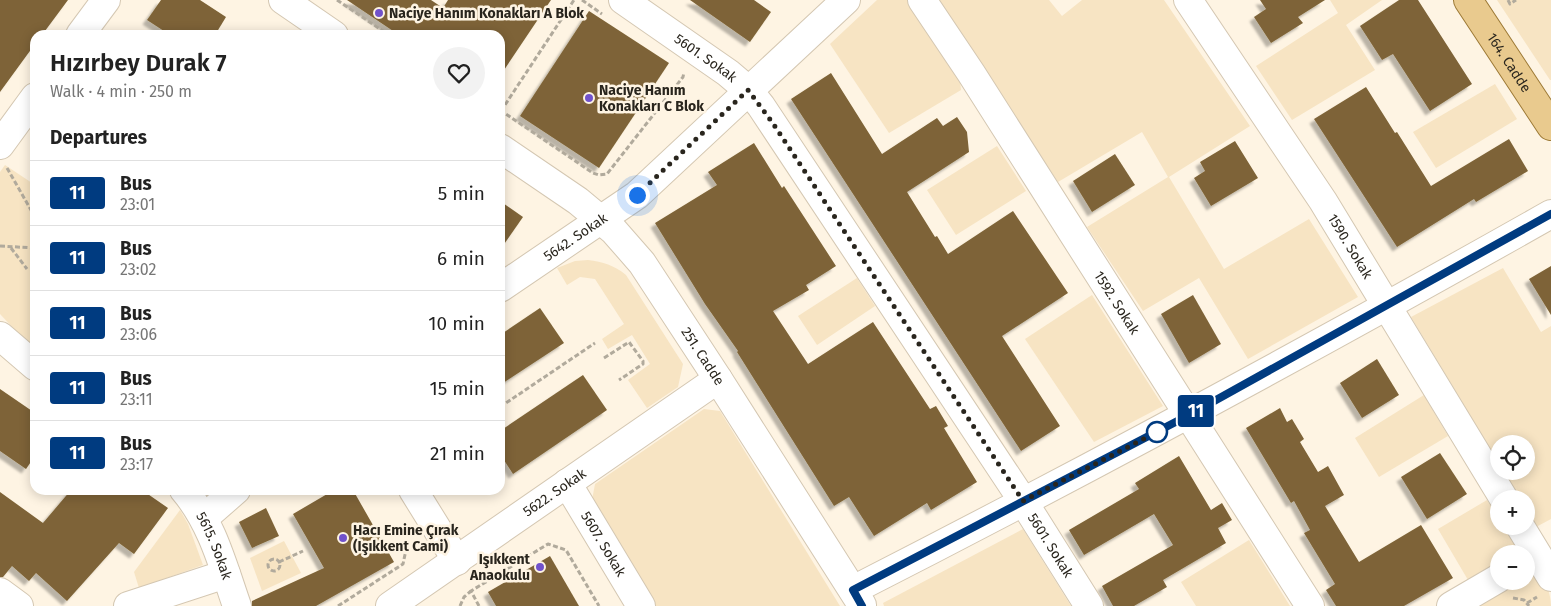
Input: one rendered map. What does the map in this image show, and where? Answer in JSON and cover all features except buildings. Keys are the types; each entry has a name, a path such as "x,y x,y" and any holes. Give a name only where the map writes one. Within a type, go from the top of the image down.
{"main road":[{"name":"164. Cadde","path":"1468,0 1551,126"}],"street":[{"path":"84,30 106,0"},
{"path":"282,0 327,30"},
{"name":"5642. Sokak","path":"505,285 637,195 846,0"},
{"name":"1592. Sokak","path":"922,0 971,73 1310,606"},
{"name":"1590. Sokak","path":"1188,0 1323,201 1499,490"},
{"name":"5601. Sokak","path":"614,8 728,73 748,90 761,106 1023,501 1088,606"},
{"path":"3,155 30,106"},
{"name":"251. Cadde","path":"505,151 578,200 629,246 718,379 858,598"},
{"path":"858,598 1023,501 1189,415 1551,214"},
{"path":"0,336 30,362"},
{"name":"5622. Sokak","path":"390,606 718,379"},
{"name":"5607. Sokak","path":"567,483 641,606"},
{"name":"5615. Sokak","path":"188,495 204,518 237,606"},
{"path":"204,518 230,495"},
{"path":"416,495 457,561"},
{"path":"1524,535 1538,564"},
{"path":"128,606 226,574"},
{"path":"1451,606 1498,590"},
{"path":"0,592 19,606"}],"path":[{"path":"337,0 382,30"},
{"path":"505,104 574,0"},
{"path":"582,0 614,8"},
{"path":"1508,0 1510,4 1516,0"},
{"path":"505,114 593,173 599,175 607,174 683,76 683,68"},
{"path":"3,155 30,207"},
{"path":"0,246 30,248"},
{"path":"10,247 27,269"},
{"path":"604,358 631,342 643,364 619,380"},
{"path":"505,404 595,344"},
{"path":"460,606 464,597 471,591 548,544 566,550 599,606"},
{"path":"338,606 403,564 407,545"},
{"path":"279,562 303,550"},
{"path":"271,559 279,562 280,568 277,571 273,572 268,568 267,564 271,559"},
{"path":"1507,590 1524,600 1529,606"},
{"path":"471,591 479,606"}],"shaded area":[{"path":"877,0 907,0 960,80 961,90 889,133 830,44"},
{"path":"938,0 1049,0 1062,16 1082,0 1164,0 1250,126 1169,177 1224,269 1309,219 1358,297 1248,359 1199,278 1143,311 1087,227 1168,177 1142,132 1058,182"},
{"path":"1330,0 1382,0 1346,25 1375,70 1292,120 1256,66 1338,13"},
{"path":"1497,0 1551,0 1551,80 1550,80"},
{"path":"1495,84 1517,119 1436,168 1413,132"},
{"path":"997,146 1026,191 956,235 927,190"},
{"path":"5,165 30,182 30,344 0,314 0,172"},
{"path":"588,260 608,264 626,275 683,364 678,387 647,408 628,380 650,364 632,335 608,349 602,339 624,324 595,279 580,277 567,285 557,268 575,261"},
{"path":"1503,268 1541,332 1551,326 1551,519 1536,527 1535,490 1514,490 1508,480 1535,480 1535,435 1490,435 1490,449 1411,317"},
{"path":"857,278 875,306 817,345 798,316"},
{"path":"1092,295 1163,406 1094,442 1025,339"},
{"path":"1424,395 1448,436 1379,477 1355,438"},
{"path":"704,409 720,411 840,606 653,606 592,500 595,484"},
{"path":"1487,500 1490,505 1490,535 1508,535 1514,545 1490,545 1490,567 1468,580 1438,529"},
{"path":"180,510 188,524 203,565 139,588 134,572"},
{"path":"1023,529 1071,606 884,606 883,603"},
{"path":"1249,540 1290,606 1196,606 1181,582"},
{"path":"284,541 301,573 262,591 250,558"},
{"path":"1535,574 1542,579 1547,587 1551,606 1474,606 1501,590 1535,590"}],"bus line":[{"name":"11","path":"862,606 853,590 1189,415 1551,214"}],"place":[{"name":"Naciye Hanım Konakları A Blok","path":"379,13"},
{"name":"Naciye Hanım Konakları C Blok","path":"589,98"},
{"name":"Hacı Emine Çırak (Işıkkent Cami)","path":"343,538"},
{"name":"Işıkkent Anaokulu","path":"540,567"}],"route":[{"path":"637,195 748,90 772,122 1023,501 1157,432"}]}
